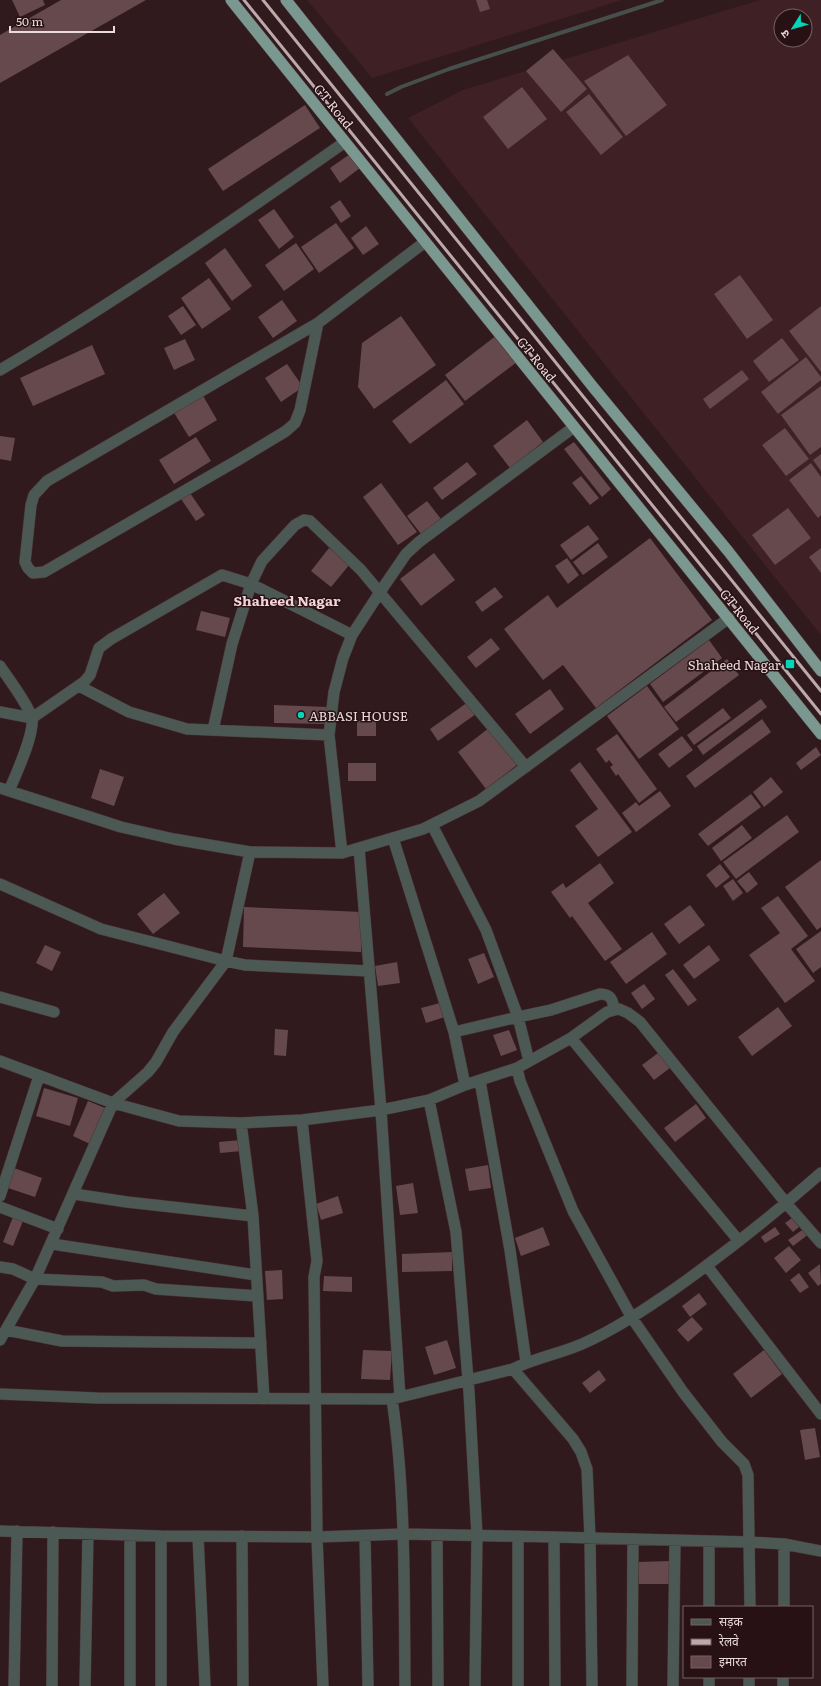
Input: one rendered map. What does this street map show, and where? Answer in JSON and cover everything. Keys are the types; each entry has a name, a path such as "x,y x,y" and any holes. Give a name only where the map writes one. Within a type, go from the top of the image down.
{"highway":[{"name":"GT Road","path":"231,0 821,734"},
{"name":"GT Road","path":"286,0 593,386 728,552 821,671"}],"street":[{"path":"0,370 54,338 228,224 345,142"},
{"path":"318,324 300,410 295,423 286,431 44,572 33,572 28,568 25,562 31,505 34,495 46,481 318,324 425,242"},
{"path":"342,852 329,735 334,692 343,658 352,635 406,554 419,542 574,427"},
{"path":"213,730 232,644 251,584 262,561 295,525 304,520 310,521 318,528 361,570 526,767"},
{"path":"0,712 32,718 79,686 90,675 99,648 111,639 222,575 251,584 352,635"},
{"path":"0,666 26,705 32,718 32,729 5,789 121,827 174,839 250,852 342,852 422,829 479,801 728,618"},
{"path":"79,686 129,712 187,729 329,735"},
{"path":"432,825 486,930 518,1017 529,1061"},
{"path":"393,838 454,1032 465,1084"},
{"path":"358,848 382,1110 403,1534 405,1686"},
{"path":"0,1340 35,1279 52,1244 113,1103 148,1072 156,1062 173,1032 226,961 250,852"},
{"path":"0,884 101,929 226,961 245,965 369,971"},
{"path":"454,1032 551,1010 600,994 605,994 610,997 613,1001 614,1010"},
{"path":"0,997 54,1012"},
{"path":"0,1061 113,1103 179,1121 241,1123 302,1120 382,1110 428,1100 465,1084 480,1081 517,1068 571,1038 607,1012 619,1009 628,1013 640,1022 786,1203 821,1243"},
{"path":"571,1038 739,1241"},
{"path":"517,1068 520,1081 574,1210 632,1318 683,1392 722,1442 744,1464 748,1475 750,1606"},
{"path":"0,1196 39,1076"},
{"path":"480,1081 510,1250 526,1362"},
{"path":"428,1100 456,1232 477,1535 475,1686"},
{"path":"302,1120 317,1260 314,1277 317,1537 323,1686"},
{"path":"241,1123 253,1216 264,1399"},
{"path":"0,1394 97,1398 396,1398 513,1369 526,1362 581,1345 632,1318 707,1266 821,1173"},
{"path":"74,1194 127,1202 253,1216"},
{"path":"0,1207 58,1229"},
{"path":"52,1244 256,1275"},
{"path":"707,1266 821,1414"},
{"path":"0,1267 13,1269 35,1279 102,1282 113,1286 144,1285 156,1289 258,1296"},
{"path":"6,1330 62,1341 261,1343"},
{"path":"513,1369 573,1439 581,1452 587,1468 590,1538 592,1686"},
{"path":"0,1531 161,1536 317,1537 403,1534 477,1535 750,1542 784,1544 821,1551"},
{"path":"14,1686 17,1531"},
{"path":"52,1686 53,1532"},
{"path":"85,1686 88,1534"},
{"path":"130,1535 130,1686"},
{"path":"437,1535 438,1686"},
{"path":"161,1536 161,1686"},
{"path":"198,1536 205,1686"},
{"path":"242,1536 243,1686"},
{"path":"365,1536 368,1686"},
{"path":"518,1536 518,1686"},
{"path":"554,1537 555,1686"},
{"path":"632,1686 633,1539"},
{"path":"673,1686 675,1540"},
{"path":"709,1541 709,1606"},
{"path":"784,1544 784,1606"}],"shaded area":[{"path":"307,0 622,0 372,78"},
{"path":"760,0 821,0 821,635 408,118 463,90"}],"building":[{"path":"12,0 43,0 45,5 20,17"},
{"path":"61,0 146,0 0,83 0,35"},
{"path":"476,0 487,0 490,9 480,12"},
{"path":"553,49 587,89 561,112 526,71"},
{"path":"628,55 667,105 626,136 584,81"},
{"path":"522,87 547,119 508,149 483,117"},
{"path":"589,94 623,137 601,155 566,112"},
{"path":"305,105 320,128 223,191 208,169"},
{"path":"350,154 360,168 340,183 330,168"},
{"path":"340,200 351,216 341,223 330,207"},
{"path":"274,209 294,237 279,249 258,220"},
{"path":"336,223 354,248 319,273 301,247"},
{"path":"366,226 379,244 363,255 351,238"},
{"path":"296,243 314,269 284,291 265,265"},
{"path":"225,248 252,286 232,301 205,263"},
{"path":"740,275 773,320 747,339 714,294"},
{"path":"209,278 231,309 202,329 181,298"},
{"path":"282,300 297,321 273,338 258,317"},
{"path":"183,306 196,325 181,335 168,316"},
{"path":"821,306 821,372 789,331"},
{"path":"401,316 436,365 374,409 358,387 362,343"},
{"path":"497,335 517,362 465,401 445,375"},
{"path":"782,338 799,360 769,382 753,361"},
{"path":"185,339 195,360 174,370 164,348"},
{"path":"92,345 105,374 33,406 20,378"},
{"path":"806,357 821,377 821,380 778,414 761,392"},
{"path":"287,364 303,387 281,402 265,378"},
{"path":"742,370 749,379 710,409 703,399"},
{"path":"446,380 464,404 410,444 392,421"},
{"path":"821,386 821,447 810,455 781,415"},
{"path":"202,394 217,420 189,437 173,411"},
{"path":"527,420 543,442 510,468 493,446"},
{"path":"785,428 809,459 786,476 762,445"},
{"path":"0,436 15,438 11,461 0,459"},
{"path":"196,437 211,461 174,484 159,460"},
{"path":"574,442 611,489 602,497 564,449"},
{"path":"821,454 821,471 813,460"},
{"path":"467,462 477,474 442,500 433,488"},
{"path":"811,463 821,477 821,515 818,518 789,480"},
{"path":"581,476 599,498 590,505 572,483"},
{"path":"381,483 417,532 398,545 363,497"},
{"path":"188,490 205,515 196,521 179,496"},
{"path":"427,501 441,519 421,534 407,516"},
{"path":"788,508 811,538 775,565 752,535"},
{"path":"588,525 599,539 571,560 560,545"},
{"path":"650,538 712,620 596,708 563,665 543,680 504,629 548,595 557,608"},
{"path":"598,543 608,557 583,575 573,562"},
{"path":"329,548 350,564 331,587 311,571"},
{"path":"821,548 821,573 809,557"},
{"path":"434,553 455,580 421,606 400,579"},
{"path":"567,558 579,575 568,584 555,566"},
{"path":"495,587 503,597 482,612 475,602"},
{"path":"201,611 230,618 225,637 196,630"},
{"path":"491,638 500,649 476,668 467,657"},
{"path":"709,640 722,658 663,702 650,684"},
{"path":"727,659 739,675 676,722 664,707"},
{"path":"647,686 679,729 639,759 607,716"},
{"path":"550,689 564,709 530,734 515,714"},
{"path":"761,699 767,707 703,755 697,746"},
{"path":"468,702 476,714 438,741 430,729"},
{"name":"ABBASI HOUSE","path":"274,705 329,707 328,724 274,723"},
{"path":"723,708 731,718 694,745 687,735"},
{"path":"762,719 771,732 695,788 686,776"},
{"path":"357,721 376,721 376,736 357,736"},
{"path":"489,728 517,765 486,789 458,752"},
{"path":"617,734 657,789 639,803 618,774 616,776 610,767 613,765 609,760 606,763 596,749"},
{"path":"682,736 693,750 669,768 658,754"},
{"path":"816,747 821,755 801,770 796,763"},
{"path":"580,762 632,832 598,857 575,826 598,809 570,770"},
{"path":"348,763 376,763 376,781 348,781"},
{"path":"100,769 124,777 114,806 91,798"},
{"path":"771,777 783,792 764,807 753,792"},
{"path":"660,791 671,806 636,832 622,813 636,802 639,806"},
{"path":"751,794 761,807 708,846 698,834"},
{"path":"787,815 799,832 736,879 723,862"},
{"path":"742,825 752,838 721,861 712,848"},
{"path":"821,860 821,927 817,930 785,887"},
{"path":"600,863 614,883 588,903 622,949 605,961 572,916 570,918 551,892 563,883 566,888"},
{"path":"720,864 730,877 716,888 706,875"},
{"path":"749,872 758,884 747,893 737,881"},
{"path":"733,879 743,893 733,901 723,886"},
{"path":"164,893 180,913 153,934 137,914"},
{"path":"778,896 808,936 791,949 815,981 785,1003 749,955 780,933 761,908"},
{"path":"690,905 705,925 679,944 664,924"},
{"path":"244,907 363,912 361,952 243,947"},
{"path":"821,931 821,967 813,973 796,949"},
{"path":"652,932 667,954 626,984 610,962"},
{"path":"45,945 61,952 52,971 36,963"},
{"path":"709,945 720,960 694,979 683,965"},
{"path":"484,953 494,977 478,984 468,959"},
{"path":"397,962 400,983 378,986 375,966"},
{"path":"673,969 697,1000 688,1006 665,975"},
{"path":"644,984 655,999 642,1009 631,993"},
{"path":"440,1003 445,1017 426,1023 421,1008"},
{"path":"778,1007 792,1026 752,1056 738,1037"},
{"path":"275,1029 288,1030 286,1056 274,1055"},
{"path":"509,1030 517,1050 501,1056 493,1035"},
{"path":"658,1053 670,1068 654,1080 642,1065"},
{"path":"44,1088 78,1098 70,1126 36,1116"},
{"path":"88,1101 105,1108 90,1144 73,1136"},
{"path":"696,1104 706,1118 675,1142 664,1128"},
{"path":"241,1140 242,1151 220,1153 219,1142"},
{"path":"488,1165 491,1188 469,1191 465,1169"},
{"path":"14,1168 42,1178 35,1197 8,1188"},
{"path":"413,1183 418,1213 400,1215 396,1186"},
{"path":"338,1196 343,1213 321,1220 316,1204"},
{"path":"13,1217 23,1221 13,1246 3,1242"},
{"path":"792,1218 799,1227 793,1232 785,1223"},
{"path":"543,1227 550,1245 521,1256 515,1238"},
{"path":"775,1227 780,1234 765,1243 761,1237"},
{"path":"805,1228 809,1234 793,1246 788,1240"},
{"path":"789,1246 801,1260 786,1273 774,1258"},
{"path":"452,1252 452,1271 402,1272 402,1254"},
{"path":"820,1264 821,1284 818,1286 808,1273"},
{"path":"282,1270 283,1299 267,1300 265,1271"},
{"path":"799,1273 809,1287 800,1293 790,1280"},
{"path":"324,1276 352,1277 352,1292 323,1291"},
{"path":"699,1293 707,1304 690,1317 682,1306"},
{"path":"692,1317 703,1329 688,1342 677,1330"},
{"path":"447,1340 456,1368 434,1375 425,1347"},
{"path":"363,1350 392,1351 390,1380 361,1379"},
{"path":"764,1350 782,1374 751,1398 733,1374"},
{"path":"599,1370 606,1380 590,1393 582,1383"},
{"path":"815,1428 820,1457 805,1460 800,1430"},
{"path":"671,1561 671,1584 639,1584 638,1562"}],"waterway":[{"path":"387,94 401,87 449,69 662,0"}],"railway":[{"path":"244,0 821,714"},
{"path":"263,0 821,691"}],"place":[{"name":"Shaheed Nagar","path":"790,664"},
{"name":"ABBASI HOUSE","path":"301,715"}],"district":[{"name":"Shaheed Nagar","path":"287,600"}]}
